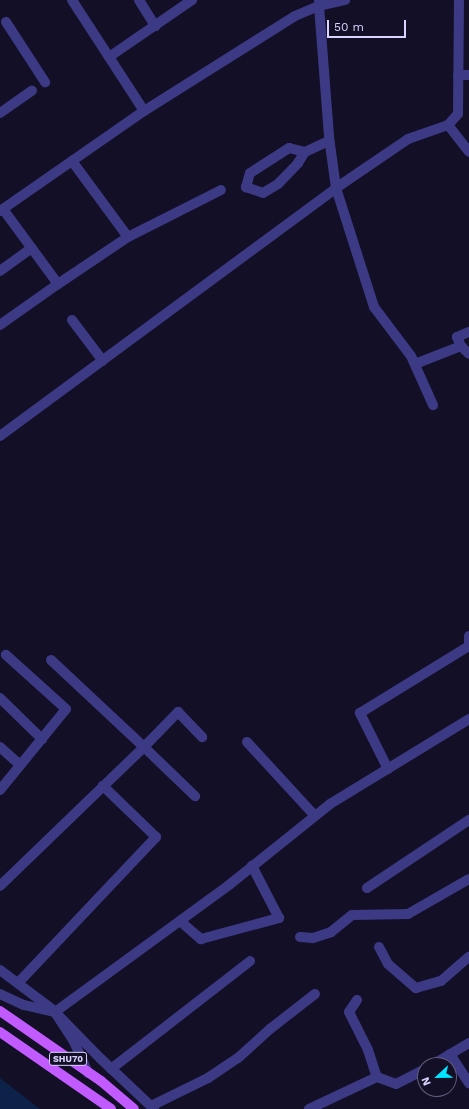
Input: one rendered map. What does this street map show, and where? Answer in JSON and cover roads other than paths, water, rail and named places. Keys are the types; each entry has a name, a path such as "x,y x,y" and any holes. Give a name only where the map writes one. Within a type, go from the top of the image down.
{"main road":[{"name":"SHU70","path":"0,1011 125,1100 134,1109"},
{"name":"SHU70","path":"0,1032 111,1109"}],"street":[{"path":"72,0 144,111"},
{"path":"139,0 155,26"},
{"path":"109,57 192,0"},
{"path":"58,284 2,210 144,111 295,16 319,3 345,0"},
{"path":"0,436 336,188 408,139 448,125 458,114 459,0"},
{"path":"319,3 329,141 336,188 374,307 412,356 433,405"},
{"path":"2,20 45,82"},
{"path":"458,75 469,75"},
{"path":"0,113 32,91"},
{"path":"448,125 469,152"},
{"path":"305,152 289,148 250,173 246,187 263,193 278,184 298,163 305,152 329,141"},
{"path":"72,161 128,237"},
{"path":"0,325 128,237 221,190"},
{"path":"0,271 32,248"},
{"path":"72,320 103,361"},
{"path":"469,332 457,337 461,346 469,354"},
{"path":"415,364 461,346"},
{"path":"388,769 360,713 469,646 469,636"},
{"path":"0,790 66,709 6,655"},
{"path":"51,660 195,796"},
{"path":"0,698 42,738"},
{"path":"0,886 144,747 178,712 202,737"},
{"path":"55,1012 180,921 330,804 468,722"},
{"path":"247,742 315,816"},
{"path":"0,747 20,765"},
{"path":"18,983 156,837 103,786"},
{"path":"367,888 469,820"},
{"path":"180,921 201,939 279,918 252,866"},
{"path":"300,937 313,938 331,932 352,914 408,914 469,879"},
{"path":"379,947 388,964 416,988 441,981 469,957"},
{"path":"111,1069 250,961"},
{"path":"0,970 55,1012 111,1069 153,1108 208,1078 238,1058 270,1029 315,994"},
{"path":"0,994 24,1005 55,1012 73,1040 88,1073"},
{"path":"357,1000 349,1012 368,1050 378,1076 396,1084 417,1073"},
{"path":"445,1057 469,1043"},
{"path":"450,1054 469,1083"},
{"path":"309,1109 378,1076"}],"water":[{"path":"0,1078 40,1109 0,1109"}]}
